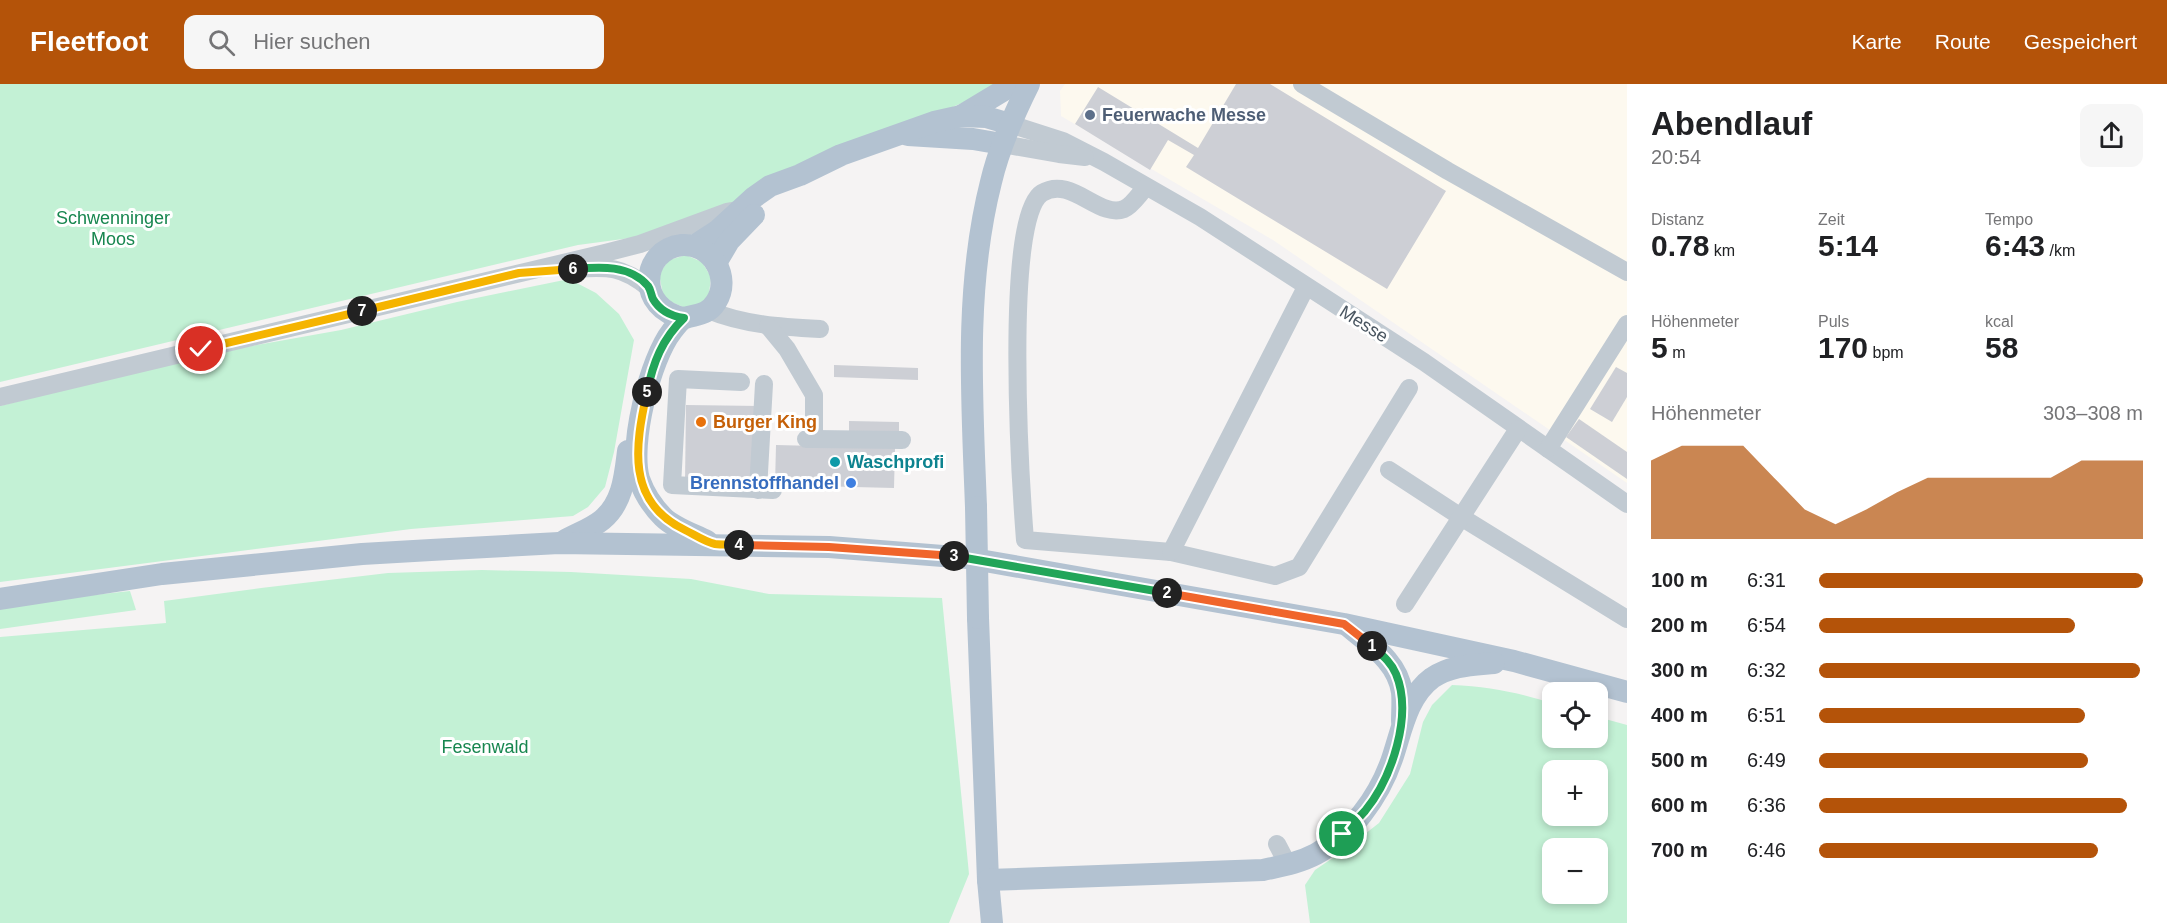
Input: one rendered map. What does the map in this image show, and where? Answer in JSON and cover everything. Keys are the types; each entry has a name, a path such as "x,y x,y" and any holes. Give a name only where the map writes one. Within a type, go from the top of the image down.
{"main road":[{"path":"961,116 1014,84"},
{"path":"992,923 988,880 978,618 971,337 977,260 990,183 1006,134 1029,84"},
{"path":"694,246 717,231 770,186 800,176 841,155 934,122 961,116 986,117 1006,134"},
{"path":"899,135 973,139 1006,134"},
{"path":"716,263 729,242 756,213 800,176"},
{"path":"559,543 602,520 615,505 623,487 634,404 656,325 650,274 653,264 660,255 682,245 694,246 710,255 716,263 720,272 714,301 701,315 684,318 665,312 653,297"},
{"path":"684,318 663,342 651,372 641,421 637,458 639,478 649,500 664,519 714,544"},
{"path":"0,599 162,574 362,554 559,543 829,547 968,558 1344,624 1514,661 1627,692"},
{"path":"988,880 1263,870 1288,865 1316,854 1342,834 1366,810 1380,787 1392,760 1402,723 1402,692 1396,673 1388,659 1344,624"},
{"path":"1402,723 1430,679 1460,666 1514,661"}],"street":[{"path":"1302,84 1448,171 1627,272"},
{"name":"Messe","path":"1006,134 1063,141 1200,217 1424,362 1627,504"},
{"path":"1146,187 1126,209 1117,211 1066,189 1053,189 1043,192 1035,199 1029,216 1020,270 1017,367 1019,454 1025,540 1171,552 1275,576 1299,567 1409,388"},
{"path":"0,397 640,244 726,212 739,210"},
{"path":"604,253 660,255"},
{"path":"519,273 610,268 622,270 633,274 653,297"},
{"path":"1171,552 1306,287"},
{"path":"714,301 727,318 759,324 820,329"},
{"path":"759,324 787,349 814,395 810,439 902,440"},
{"path":"1548,449 1627,324"},
{"path":"741,382 678,379 672,485 766,490 764,384"},
{"path":"1405,604 1518,429"},
{"path":"1389,470 1627,619"},
{"path":"1277,844 1288,865"}],"shaded area":[{"path":"1065,84 1627,84 1627,483 1273,240 1061,116 1060,91"}],"green space":[{"name":"Schwenninger Moos","path":"0,84 1006,84 703,217 653,235 578,245 0,382"},
{"path":"686,255 702,262 711,277 709,294 704,301 688,309 664,299 659,274 669,260"},
{"path":"569,279 596,293 619,314 634,340 614,452 605,487 588,507 573,516 411,529 0,582 0,406 190,357 341,330 457,302"},
{"name":"Fesenwald","path":"482,570 571,572 691,579 769,594 942,598 969,874 949,923 0,923 0,637 166,623 164,601 388,573"},
{"path":"130,591 136,610 0,629 0,607"},
{"path":"1452,685 1491,688 1542,700 1542,748 1608,748 1608,720 1627,725 1627,923 1310,923 1305,885 1315,870 1379,823 1410,774 1423,722 1432,705"}],"building":[{"path":"1236,84 1270,84 1446,191 1387,289 1186,167 1194,155 1168,140 1150,170 1075,124 1098,87 1198,148"},
{"path":"834,365 918,368 918,380 834,377"},
{"path":"1616,367 1627,373 1627,397 1612,422 1590,409"},
{"path":"686,405 760,406 759,484 685,483"},
{"path":"1579,419 1627,452 1627,479 1566,437"},
{"path":"849,421 899,422 899,434 849,433"},
{"name":"Waschprofi","path":"776,445 895,448 894,488 775,485"}],"place":[{"name":"Feuerwache Messe","path":"1090,115"},
{"name":"Burger King","path":"701,422"},
{"name":"Waschprofi","path":"835,462"},
{"name":"Brennstoffhandel","path":"851,483"}],"route":[{"path":"201,349 519,273 610,268 633,274 650,288 657,306 674,317 684,318 663,342 651,372 641,421 637,458 639,478 649,500 664,519 714,544 829,547 968,558 1344,624 1388,659 1396,673 1402,692 1402,723 1392,760 1380,787 1366,810 1342,834"}]}
